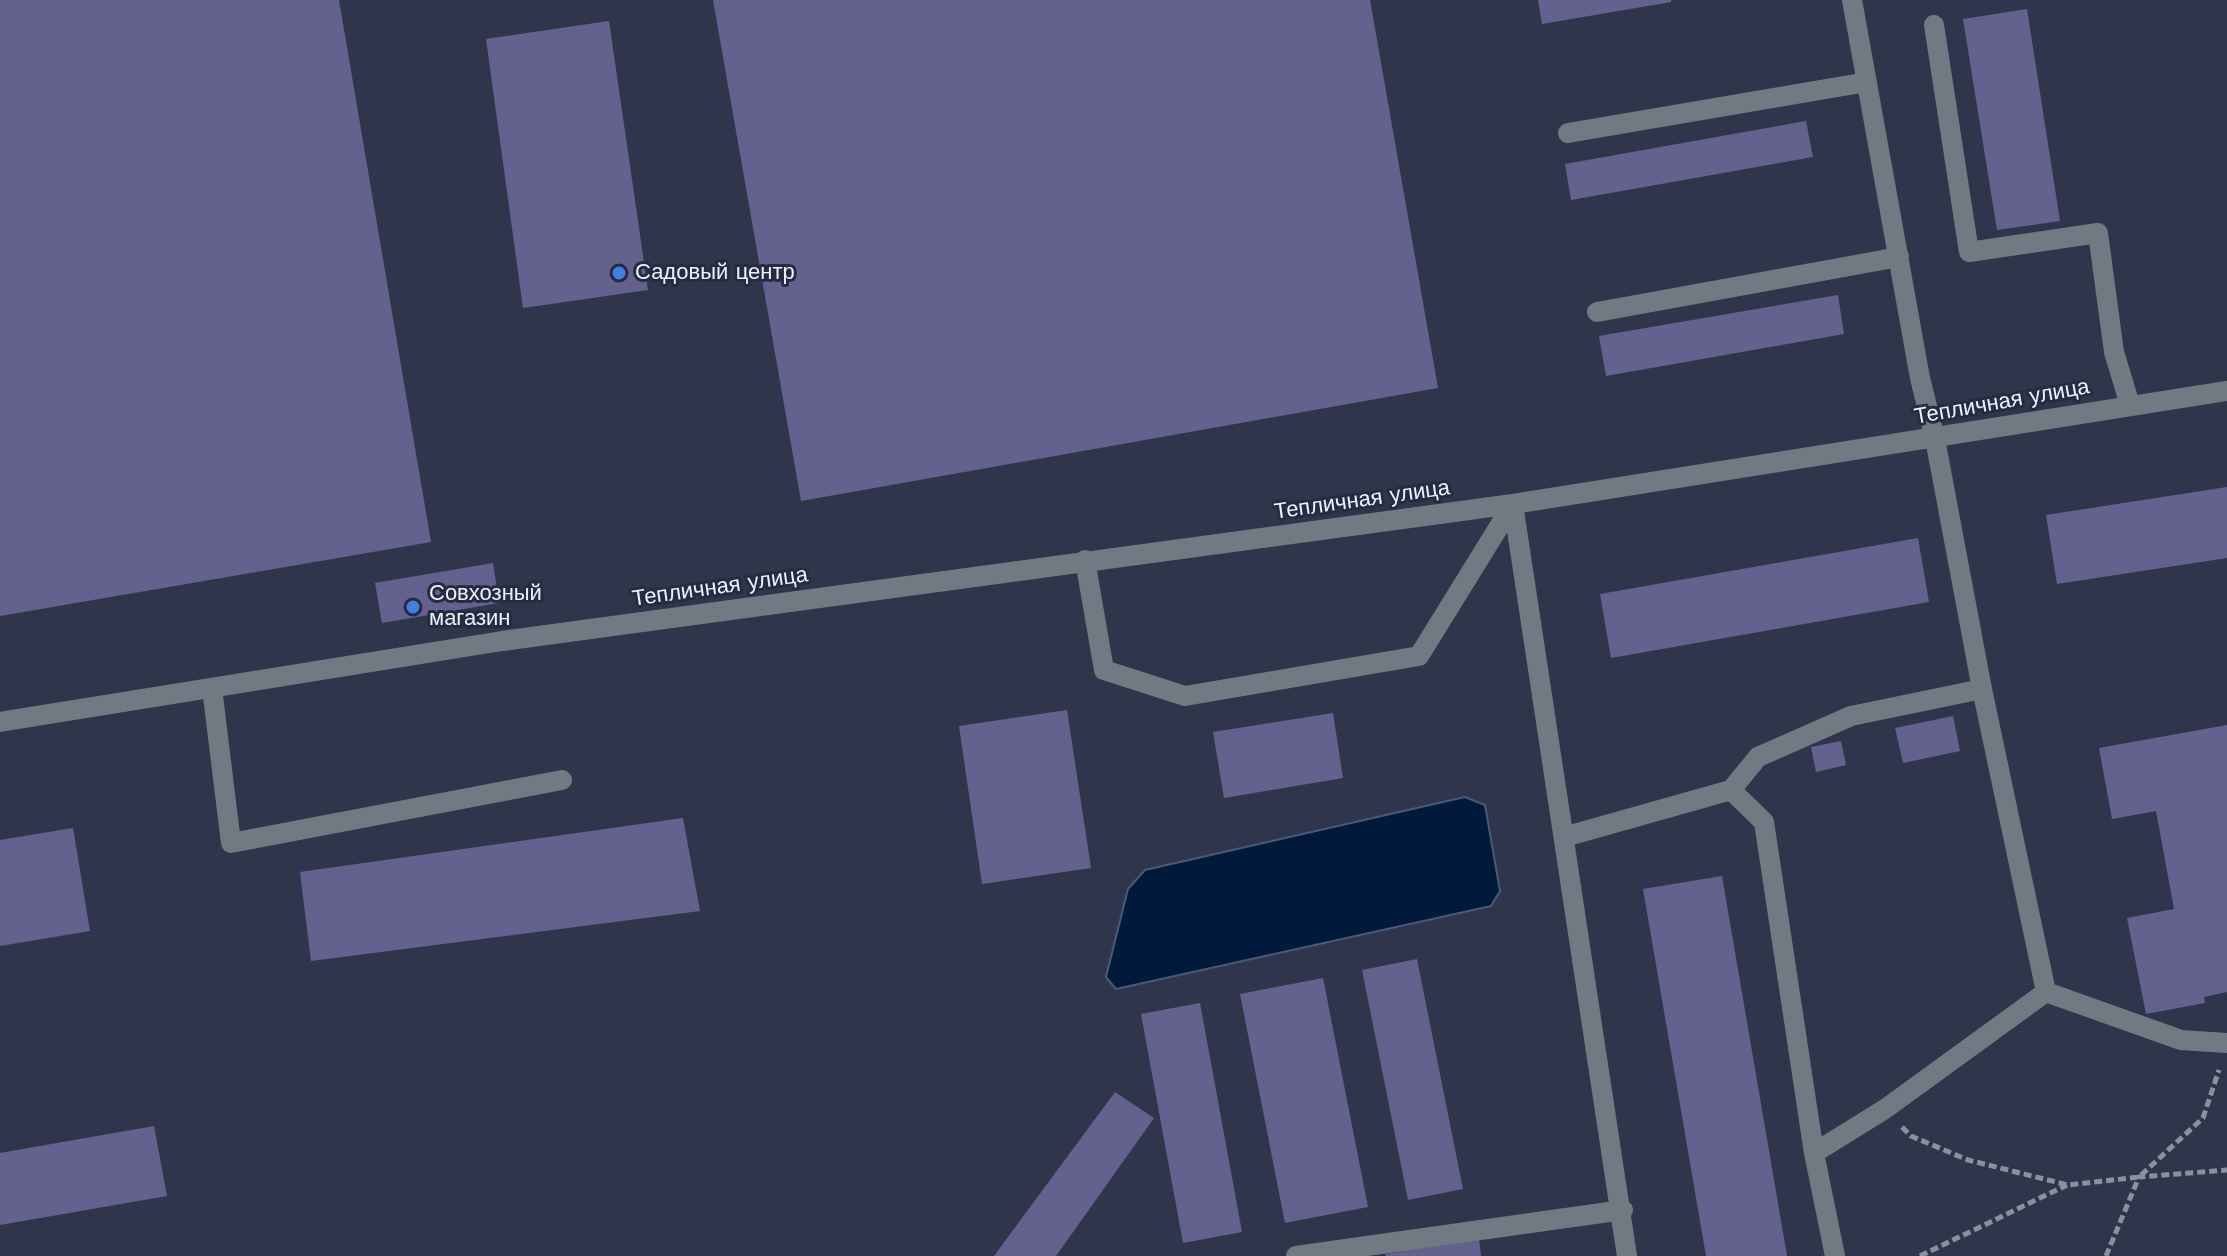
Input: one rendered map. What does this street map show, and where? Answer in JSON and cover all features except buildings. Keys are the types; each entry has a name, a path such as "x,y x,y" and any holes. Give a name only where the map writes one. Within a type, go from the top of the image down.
{"street":[{"path":"1852,0 1982,689 2046,992"},
{"path":"1934,25 1969,252 2098,233 2114,352 2130,405"},
{"path":"1568,133 1867,82"},
{"path":"1597,312 1899,257"},
{"name":"Тепличная улица","path":"0,722 502,641 1513,504 2227,391"},
{"path":"1085,560 1104,670 1185,696 1419,656 1513,504"},
{"path":"1513,504 1623,1210 1627,1256"},
{"path":"212,688 231,843 562,780"},
{"path":"1564,837 1731,790 1758,757 1851,716 1982,689"},
{"path":"1731,790 1764,822 1814,1153 1835,1256"},
{"path":"2046,992 2181,1040 2225,1051"},
{"path":"1814,1153 1885,1109 2046,992"},
{"path":"1296,1256 1623,1210"}],"path":[{"path":"2106,1256 2139,1177 2203,1118 2225,1051"},
{"path":"1885,1109 1911,1136 1968,1160 2068,1185"},
{"path":"1920,1256 2068,1185 2227,1170"}],"water":[{"path":"1465,797 1485,805 1500,891 1491,906 1116,989 1106,977 1128,889 1145,870"}],"place":[{"name":"Садовый центр","path":"619,273"},
{"name":"Совхозный магазин","path":"413,607"}]}
